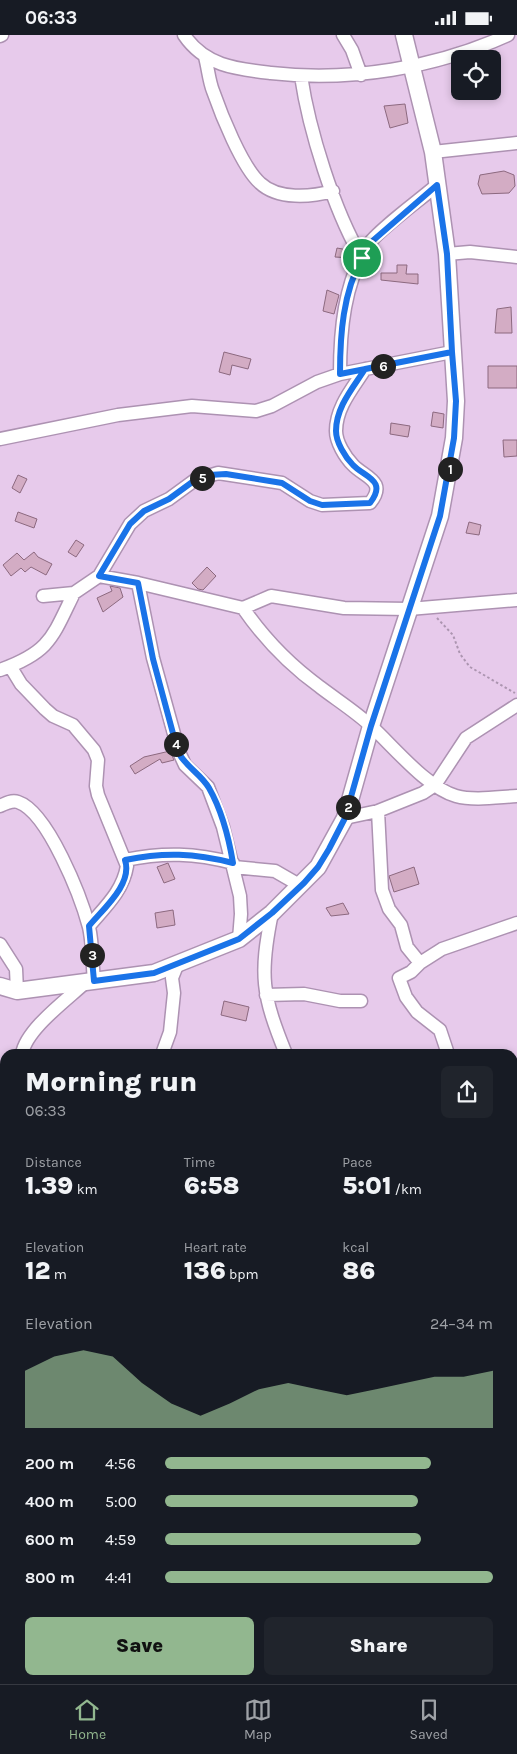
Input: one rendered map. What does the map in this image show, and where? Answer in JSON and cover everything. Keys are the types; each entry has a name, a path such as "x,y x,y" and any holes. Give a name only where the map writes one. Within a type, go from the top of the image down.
{"street":[{"path":"184,35 197,51 206,57 237,69 326,77 361,75 412,65 468,51 500,37"},
{"path":"344,35 361,75"},
{"path":"0,986 17,991 154,973 239,939 272,913 318,867 345,818 371,726 440,516 449,475 454,438 456,401 447,254 433,152 404,35"},
{"path":"206,57 215,96 246,165 260,184 286,195 318,195 333,191"},
{"path":"301,76 308,110 333,191 362,258"},
{"path":"433,152 517,143"},
{"path":"340,374 340,338 350,287 369,244 437,185"},
{"path":"447,254 470,252 517,257"},
{"path":"0,439 118,415 192,406 256,411 272,406 317,382 340,374 452,352"},
{"path":"43,596 74,593 99,576 130,524 144,511 169,499 195,480 209,475 226,474 282,483 310,501 322,505 370,503 376,487 375,482 353,465 339,443 336,433 340,409 365,369"},
{"path":"99,576 138,583 243,608 271,596 344,608 409,609 517,600"},
{"path":"138,583 153,659 178,752 186,765 208,787 219,813 234,865 241,914 239,939"},
{"path":"74,593 48,645 25,661 5,668 53,716 73,725 94,750 98,761 96,786 98,795 127,866 125,877 118,892 89,926"},
{"path":"243,608 253,623 298,670 371,726 387,743 435,785 456,796 468,798 517,796"},
{"path":"345,818 378,811 413,799 435,785 466,738 517,705"},
{"path":"0,806 13,801 19,802 34,813 46,827 89,926 91,981"},
{"path":"378,811 382,891 389,909 401,925 408,947 420,963"},
{"path":"125,860 164,853 204,856 234,865 275,871 301,886"},
{"path":"272,913 264,952 263,979 266,995 284,1049"},
{"path":"446,1049 439,1029 420,1016 406,997 399,980 420,963 442,949 517,923"},
{"path":"0,944 16,969 17,991"},
{"path":"164,1049 170,1031 174,993 172,978 178,963"},
{"path":"23,1049 43,1021 91,981"},
{"path":"266,995 304,994 340,1001 362,1001"}],"path":[{"path":"426,607 453,635 460,654 470,667 517,695"}],"building":[{"path":"405,104 408,123 390,128 384,106"},
{"path":"504,171 514,175 515,186 509,193 482,194 478,184 480,175"},
{"path":"337,248 348,250 352,258 335,257"},
{"path":"397,265 407,265 406,274 418,274 418,284 381,280 381,273 397,273"},
{"path":"327,290 339,295 334,314 323,311"},
{"path":"511,307 512,333 495,333 497,309"},
{"path":"224,352 251,359 248,369 232,365 230,375 219,372"},
{"path":"488,366 517,366 517,388 488,388"},
{"path":"433,412 444,414 443,428 431,426"},
{"path":"391,423 410,426 408,437 390,434"},
{"path":"503,440 517,440 517,456 504,457"},
{"path":"18,475 27,479 20,493 12,488"},
{"path":"18,512 37,519 34,528 15,521"},
{"path":"469,522 481,525 479,535 466,533"},
{"path":"76,540 84,545 76,557 68,552"},
{"path":"34,552 38,557 52,564 46,575 31,567 25,572 21,568 11,576 3,565 17,553 24,560"},
{"path":"207,567 216,576 203,590 198,589 192,583"},
{"path":"110,586 120,588 123,597 103,612 97,598 112,591"},
{"path":"170,751 174,760 162,763 160,759 135,774 130,766 144,757"},
{"path":"168,863 175,879 164,883 157,867"},
{"path":"414,867 419,884 394,892 389,876"},
{"path":"343,903 349,914 331,916 326,908"},
{"path":"173,910 175,925 157,928 155,913"},
{"path":"224,1001 249,1007 246,1021 221,1015"}],"route":[{"path":"362,258 350,287 345,310 340,338 340,374 452,352 456,401 449,475 440,516 371,726 345,818 318,867 304,883 272,913 239,939 154,973 94,981 89,926 118,892 125,877 127,866 125,860 164,853 204,856 233,863 219,813 208,787 186,765 178,752 153,659 138,583 99,576 122,541 130,524 144,511 169,499 195,480 209,475 218,473 282,483 290,486 310,501 322,505 342,506 370,503 376,487 375,482 370,476 353,465 339,443 336,433 340,409 365,369 452,352 447,254 437,185 369,244 362,258"}]}
